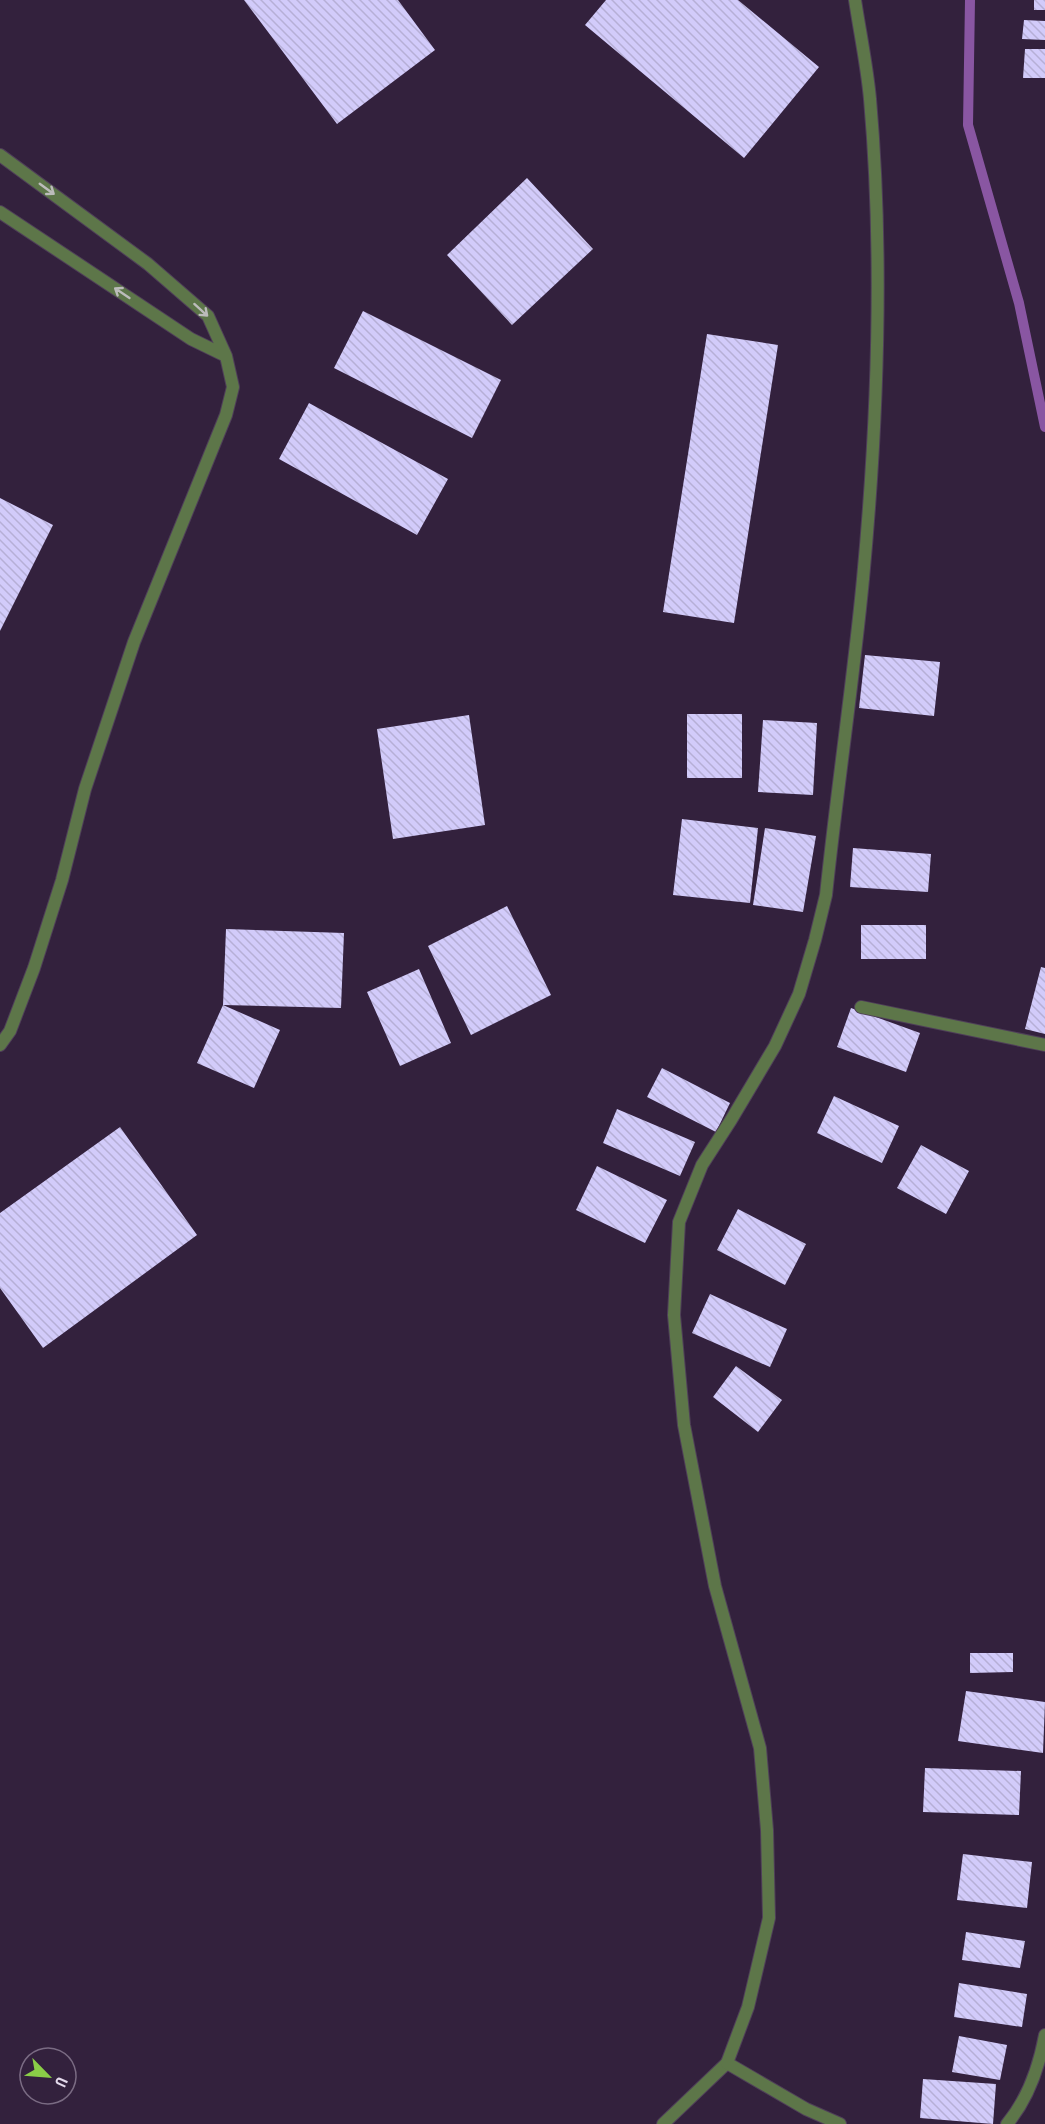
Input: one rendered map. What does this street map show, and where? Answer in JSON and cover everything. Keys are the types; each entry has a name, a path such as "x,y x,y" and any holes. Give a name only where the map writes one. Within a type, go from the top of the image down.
{"street":[{"path":"663,2124 727,2063 748,2007 769,1918 767,1830 760,1748 715,1586 684,1425 674,1315 679,1222 702,1165 775,1046 799,994 826,895 863,580 878,356 879,249 870,97 855,0"},
{"path":"0,155 148,264 208,316 226,356 233,387 226,415 134,642 85,789 62,880 38,957 10,1030 0,1045"},
{"path":"0,212 191,339 226,356"},
{"path":"861,1007 1045,1045"},
{"path":"1007,2124 1021,2107 1041,2055 1045,2035"},
{"path":"727,2063 806,2109 840,2124"}],"building":[{"path":"244,0 398,0 435,50 337,124"},
{"path":"606,0 738,0 819,67 744,158 585,25"},
{"path":"1034,0 1045,0 1045,10 1034,10"},
{"path":"1024,20 1045,21 1045,40 1022,39"},
{"path":"1025,49 1045,49 1045,78 1023,78"},
{"path":"527,178 593,249 512,325 447,255"},
{"path":"363,311 501,380 472,438 334,368"},
{"path":"707,334 778,345 734,623 663,612"},
{"path":"309,403 448,479 417,535 279,459"},
{"path":"0,498 53,525 0,631"},
{"path":"865,655 940,662 934,716 859,708"},
{"path":"687,714 742,714 742,778 687,778"},
{"path":"469,715 485,825 393,839 377,729"},
{"path":"763,720 817,723 813,795 758,792"},
{"path":"682,819 758,828 750,903 673,895"},
{"path":"765,828 816,836 803,912 753,905"},
{"path":"853,848 931,854 928,892 850,887"},
{"path":"507,906 551,995 471,1035 428,946"},
{"path":"861,925 926,925 926,959 861,959"},
{"path":"226,929 344,933 341,1008 223,1005"},
{"path":"1041,967 1045,968 1045,1034 1025,1029"},
{"path":"419,969 451,1043 400,1066 367,992"},
{"path":"223,1005 280,1030 254,1088 197,1063"},
{"path":"851,1008 920,1033 906,1072 837,1047"},
{"path":"662,1068 730,1103 716,1132 647,1097"},
{"path":"834,1096 899,1126 882,1163 817,1133"},
{"path":"617,1109 695,1142 680,1176 603,1143"},
{"path":"120,1127 197,1235 43,1348 0,1288 0,1213"},
{"path":"921,1145 969,1171 946,1214 897,1188"},
{"path":"597,1166 667,1200 645,1243 576,1210"},
{"path":"738,1209 806,1244 785,1285 717,1250"},
{"path":"710,1294 787,1329 770,1367 692,1333"},
{"path":"736,1366 782,1400 758,1432 713,1397"},
{"path":"970,1653 1013,1653 1013,1672 970,1673"},
{"path":"966,1691 1045,1702 1043,1753 958,1741"},
{"path":"925,1768 1021,1771 1019,1815 923,1812"},
{"path":"963,1854 1032,1862 1027,1908 957,1900"},
{"path":"966,1932 1025,1941 1020,1968 962,1960"},
{"path":"959,1983 1027,1994 1022,2027 954,2017"},
{"path":"959,2036 1007,2045 1000,2080 952,2072"},
{"path":"923,2079 996,2084 993,2124 920,2118"}],"waterway":[{"path":"970,0 968,125 1019,303 1045,427"}]}
